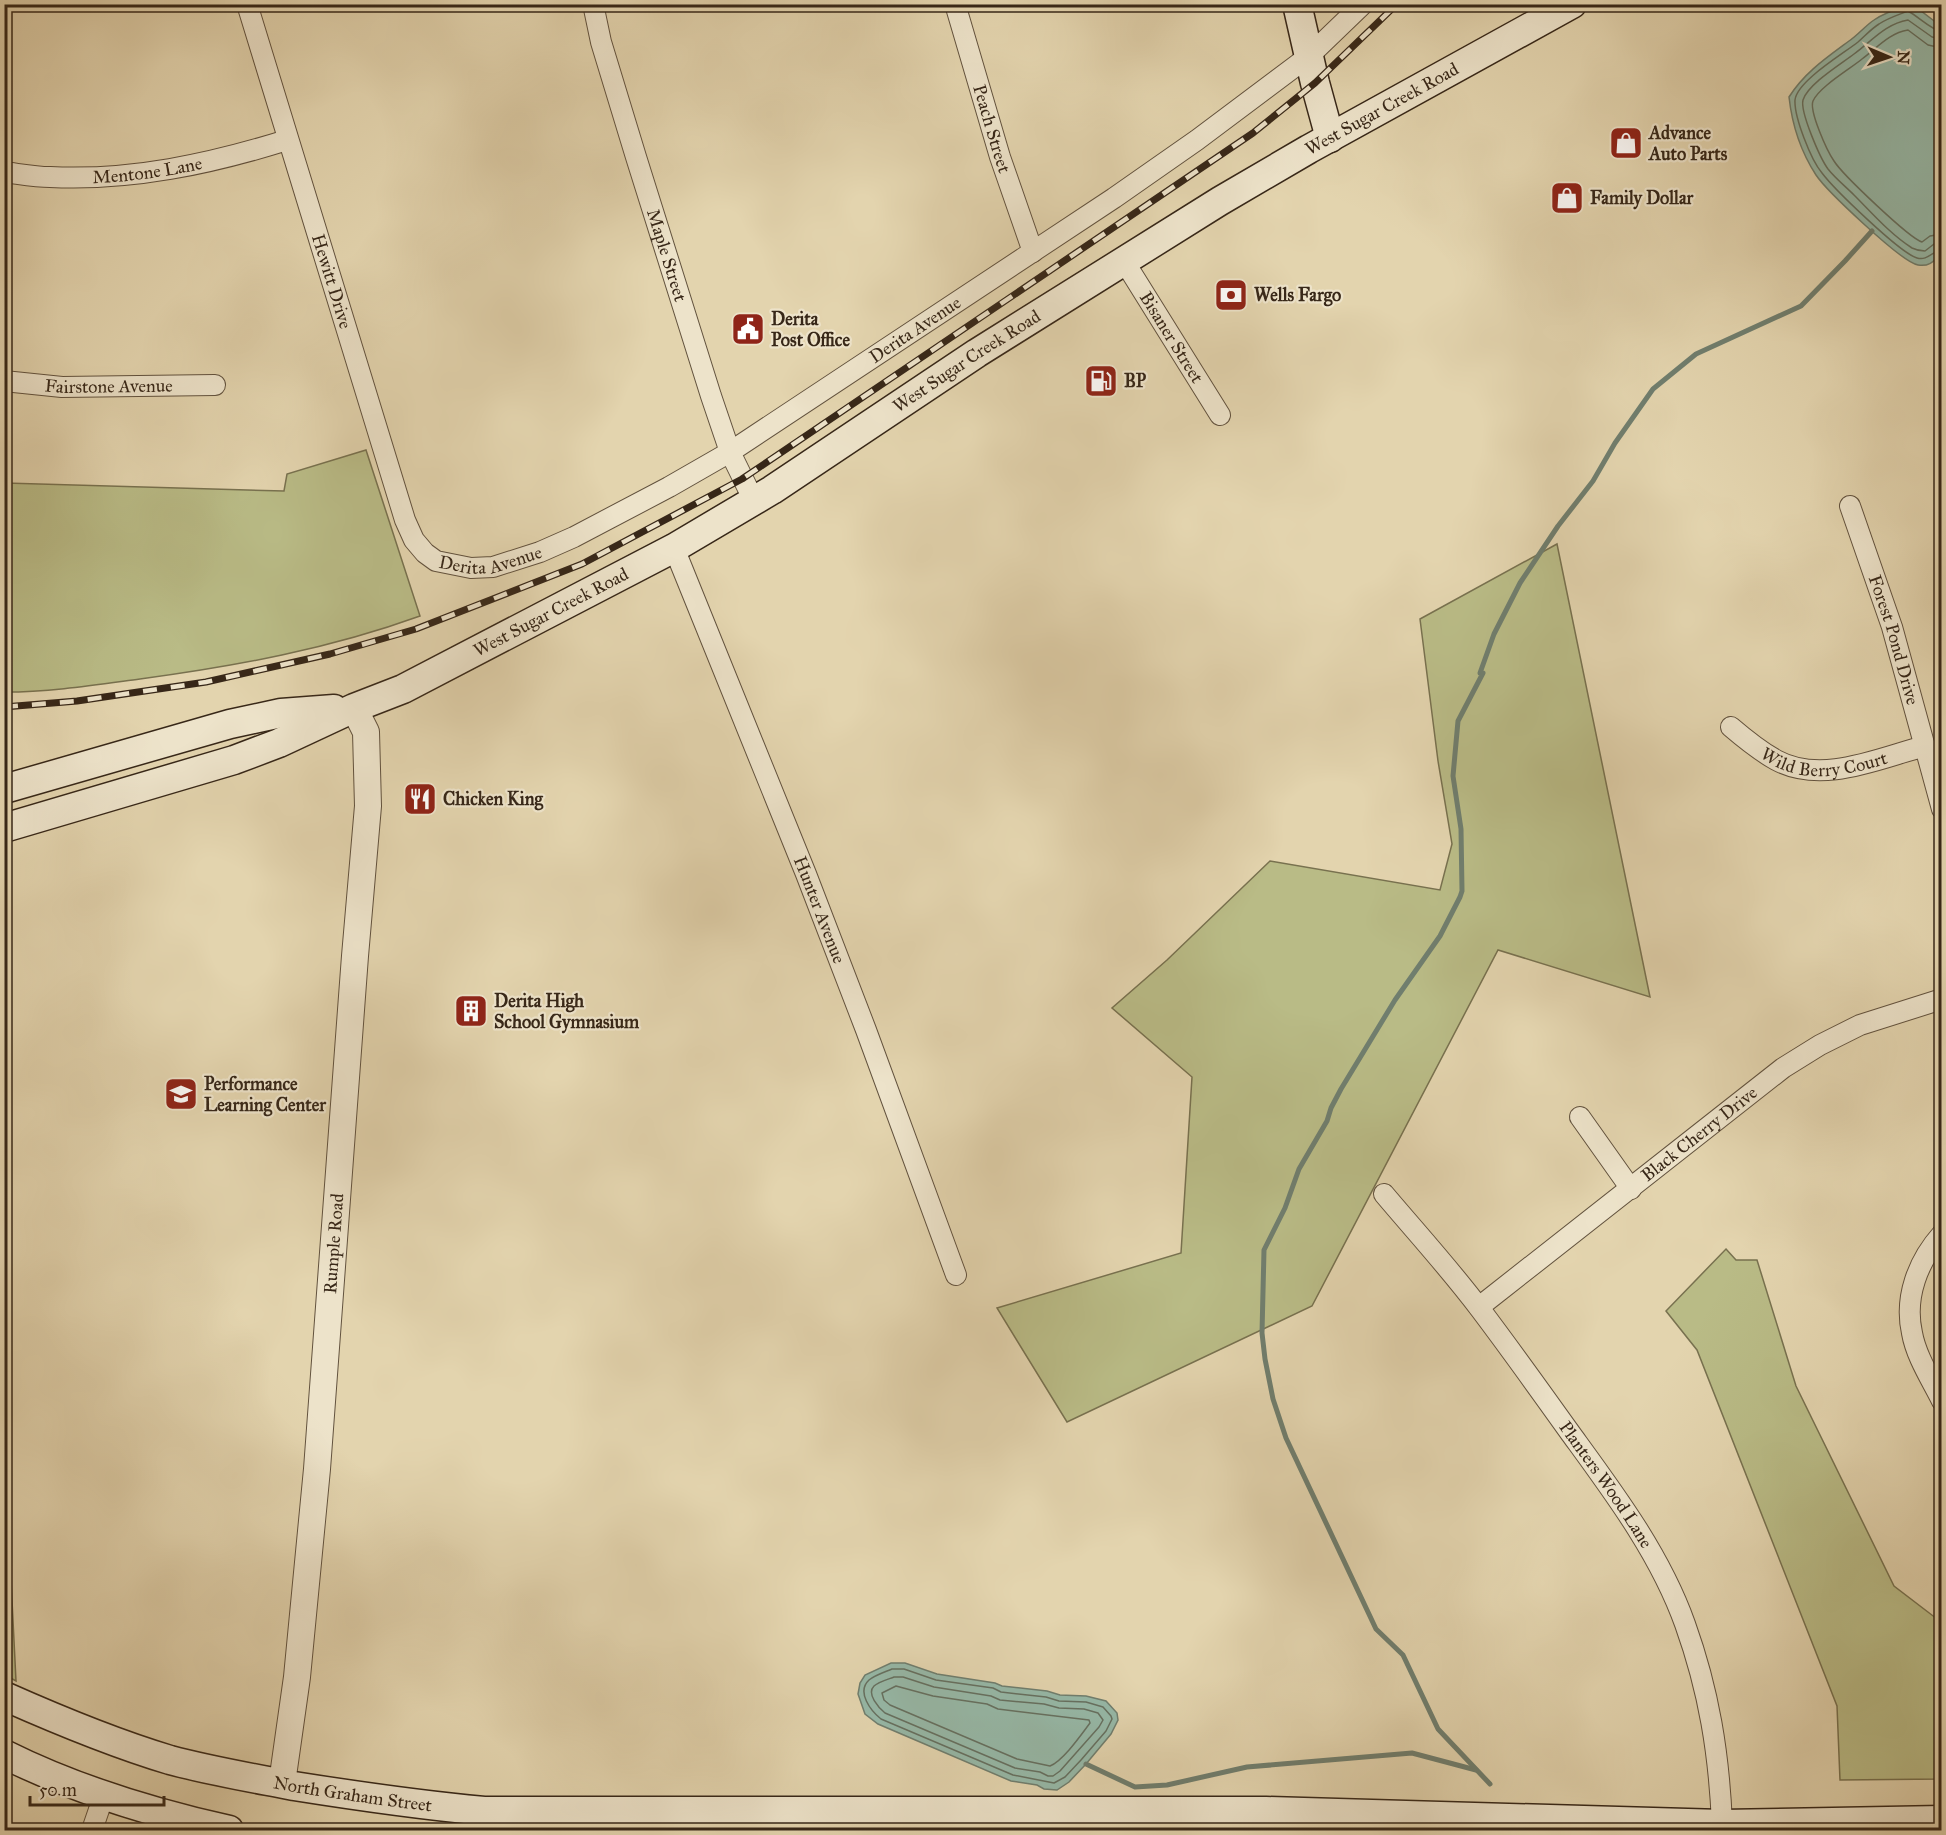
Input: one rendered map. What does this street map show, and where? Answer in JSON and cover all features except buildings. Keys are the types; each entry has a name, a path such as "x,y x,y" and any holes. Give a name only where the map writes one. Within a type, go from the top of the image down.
{"main road":[{"path":"1297,4 1330,138"},
{"name":"West Sugar Creek Road","path":"4,828 234,760 279,743 354,708 403,689 674,548 754,501 977,353 1221,201 1572,4"},
{"name":"West Sugar Creek Road","path":"4,789 230,724 281,713 354,708"},
{"name":"North Graham Street","path":"4,1696 62,1722 169,1760 215,1771 356,1796 443,1819 483,1821 1266,1811 1722,1824 1941,1820"},
{"path":"4,1754 104,1795 174,1817 229,1830"}],"street":[{"name":"Hewitt Drive","path":"247,4 397,499 414,540 425,553"},
{"name":"Maple Street","path":"593,4 601,42 636,157 730,452 754,501"},
{"name":"Peach Street","path":"955,4 1000,157 1033,252"},
{"name":"Derita Avenue","path":"425,553 436,561 471,568 493,567 513,562 600,524 730,452 1033,252 1197,140 1309,56 1363,4"},
{"name":"Mentone Lane","path":"4,172 49,177 91,177 140,173 190,167 287,140"},
{"name":"Bisaner Street","path":"1124,261 1220,415"},
{"name":"Fairstone Avenue","path":"4,381 62,387 214,385"},
{"name":"Forest Pond Drive","path":"1850,506 1892,627 1941,809"},
{"name":"Hunter Avenue","path":"674,548 806,874 956,1275"},
{"name":"Rumple Road","path":"282,1783 297,1677 316,1469 355,956 369,806 366,732 354,708"},
{"name":"Wild Berry Court","path":"1731,727 1777,761 1801,768 1819,770 1858,765 1924,746"},
{"name":"Black Cherry Drive","path":"1479,1307 1783,1068 1820,1045 1860,1025 1941,999"},
{"path":"1580,1117 1631,1189"},
{"name":"Planters Wood Lane","path":"1384,1194 1479,1307 1616,1495 1666,1581 1684,1622 1701,1672 1712,1717 1719,1768 1722,1824"},
{"path":"1941,1234 1922,1262 1912,1287 1910,1314 1916,1346 1941,1401"},
{"path":"92,1830 104,1795"}],"green space":[{"path":"366,450 420,616 351,638 247,662 89,686 5,692 5,483 284,491 287,474"},
{"path":"1557,544 1650,997 1498,950 1312,1306 1067,1422 997,1308 1181,1253 1192,1077 1112,1008 1167,960 1270,861 1440,890 1452,844 1438,761 1420,619"},
{"path":"1726,1249 1736,1260 1757,1260 1796,1386 1894,1586 1941,1622 1941,1779 1840,1780 1837,1706 1697,1350 1666,1311"},
{"path":"10,1560 16,1681 5,1675 4,1562"}],"water":[{"path":"1908,5 1921,11 1942,27 1941,254 1925,265 1909,261 1896,252 1848,209 1816,175 1798,138 1789,97 1816,66 1871,22 1886,13"},
{"path":"891,1663 905,1663 937,1674 1002,1686 1047,1691 1060,1695 1086,1696 1106,1701 1117,1713 1118,1720 1111,1734 1086,1764 1069,1782 1057,1790 1011,1781 878,1724 865,1714 858,1694 860,1683 865,1675"}],"waterway":[{"path":"1490,1784 1438,1729 1403,1655 1376,1629 1286,1438 1273,1399 1265,1359 1262,1333 1264,1250 1285,1208 1299,1169 1327,1121 1341,1089 1395,1000 1440,936 1460,897 1462,891 1461,829 1453,776 1458,721 1483,673 1480,673 1494,634 1520,583 1558,526 1593,481 1615,443 1653,389 1696,354 1801,306 1872,231"},
{"path":"1086,1764 1135,1787 1167,1785 1247,1767 1412,1753 1476,1770"}],"railway":[{"path":"4,707 77,701 206,682 330,654 416,629 582,564 742,479 1253,133 1315,83 1397,4"}],"place":[{"name":"Advance Auto Parts","path":"1626,143"},
{"name":"Family Dollar","path":"1567,198"},
{"name":"Wells Fargo","path":"1231,295"},
{"name":"Derita Post Office","path":"748,329"},
{"name":"BP","path":"1101,381"},
{"name":"Chicken King","path":"420,799"},
{"name":"Derita High School Gymnasium","path":"471,1011"},
{"name":"Performance Learning Center","path":"181,1094"}]}
